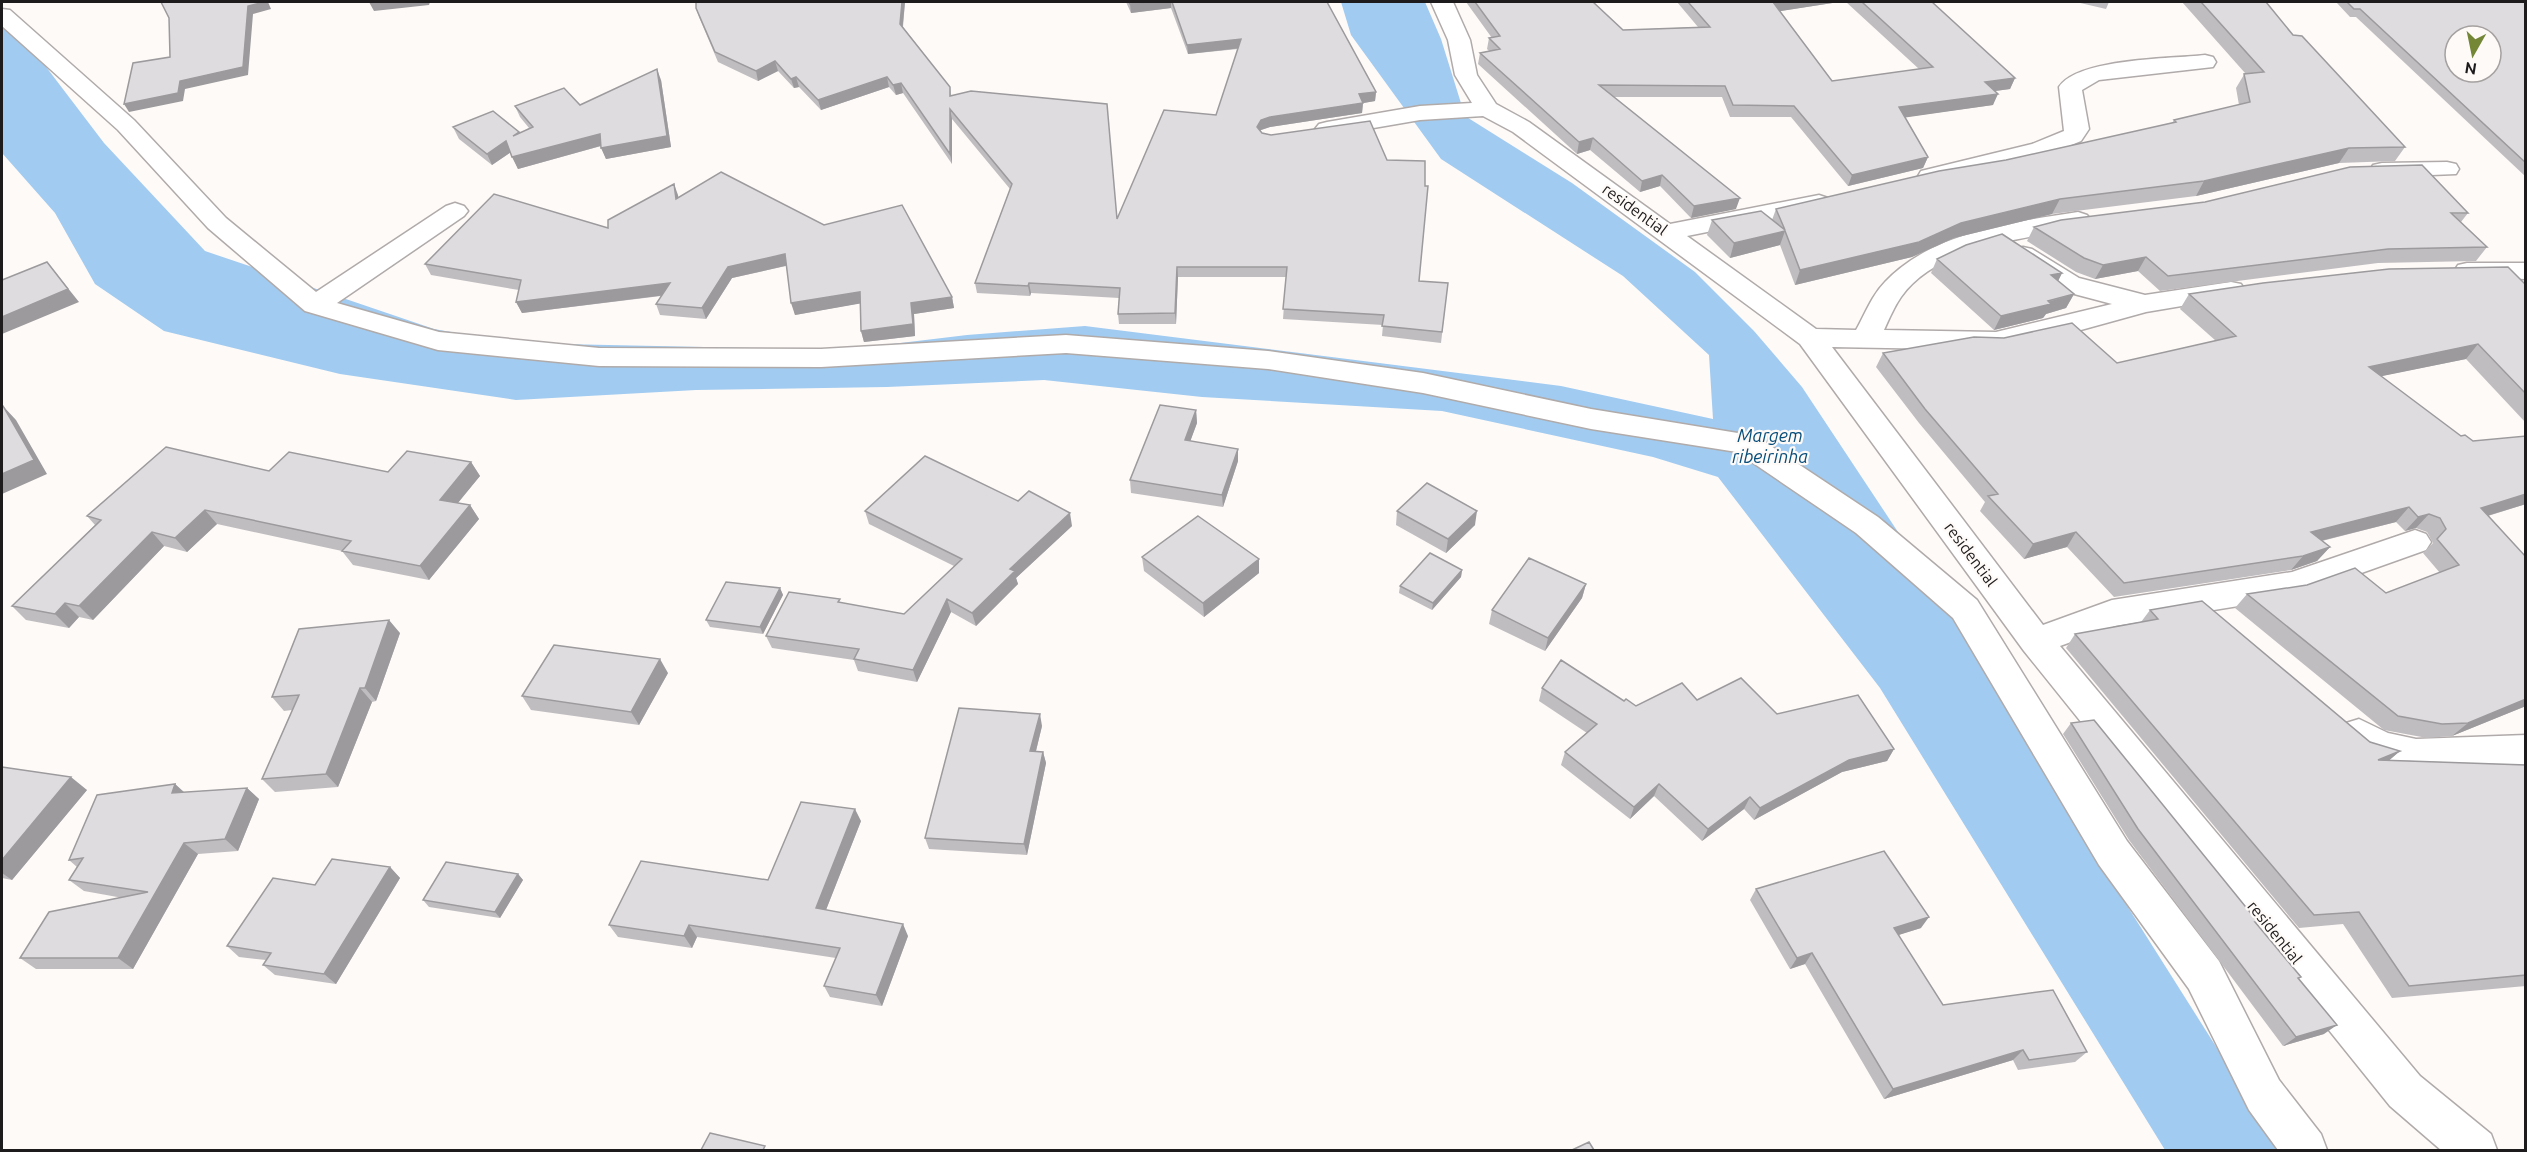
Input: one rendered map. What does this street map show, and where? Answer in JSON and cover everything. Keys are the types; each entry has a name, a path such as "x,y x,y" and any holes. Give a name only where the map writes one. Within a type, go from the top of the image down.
{"street":[{"path":"1305,132 1384,121 1420,112 1487,109 1466,75 1459,40 1442,2"},
{"path":"2,15 126,125 217,223 315,305 438,341 598,357 821,358 1066,344 1268,360 1423,383 1591,419 1744,443 1867,525 1965,609 2114,853 2204,975 2264,1095 2305,1150"},
{"path":"1902,183 2040,148 2073,136 2076,129 2070,87 2094,74 2205,62"},
{"name":"residential","path":"1487,109 1521,127 1668,232 1810,338 2036,641 2405,1091 2475,1150"},
{"path":"2358,171 2446,169"},
{"path":"1668,232 1845,197"},
{"path":"315,305 455,211"},
{"path":"1866,338 1893,289 1908,274 1931,259 2000,236 2104,216"},
{"path":"2000,236 2051,274 2069,284 2113,298 2145,304"},
{"path":"2445,271 2526,271"},
{"path":"1810,338 1996,341 2041,332 2145,304 2253,287"},
{"path":"2036,641 2112,613 2294,584 2415,542"},
{"path":"2199,600 2235,630"},
{"path":"2337,716 2370,743 2391,752 2415,755 2526,750"}],"water":[{"name":"Margem ribeirinha","path":"1341,2 1425,2 1441,39 1465,116 1572,183 1695,272 1754,331 1802,387 1990,671 2090,847 2251,1102 2293,1150 2165,1150 1880,688 1718,477 1653,457 1442,411 1202,397 1044,380 887,387 696,390 516,400 340,374 164,331 95,284 55,213 2,153 2,9 104,143 205,251 434,329 513,343 842,350 967,335 1085,326 1561,386 1713,419 1709,355 1623,276 1441,159 1351,35"}],"building":[{"path":"161,2 265,2 248,6 243,67 180,81 178,93 124,104 133,63 170,57 169,18"},
{"path":"696,2 902,2 900,24 950,87 950,96 971,91 1107,104 1117,219 1164,110 1216,115 1241,39 1187,45 1172,2 1327,2 1376,92 1359,94 1363,103 1270,117 1261,120 1257,127 1262,133 1271,135 1370,121 1387,160 1425,161 1425,186 1428,186 1419,281 1448,283 1442,332 1382,326 1384,315 1283,309 1287,267 1177,267 1175,313 1118,314 1120,288 1029,283 1028,286 975,283 1012,184 950,109 950,154 901,83 893,85 887,77 818,100 796,77 791,79 775,61 756,71 715,52 696,8"},
{"path":"1475,2 1593,2 1623,30 1710,27 1688,2 1773,2 1832,81 1933,67 1862,2 1932,2 2015,78 1985,82 1998,94 1899,107 1928,157 1852,175 1794,106 1733,105 1725,86 1599,85 1740,198 1694,206 1662,175 1642,181 1593,138 1579,142 1480,53 1500,49 1489,38 1500,36"},
{"path":"2201,2 2266,2 2293,35 2302,36 2405,147 2349,148 2204,181 2060,199 1961,223 1919,242 1800,270 1785,231 1734,243 1712,220 1761,211 1785,230 1776,209 1939,171 2006,160 2176,122 2174,120 2250,102 2244,74 2264,72"},
{"path":"2347,2 2526,2 2526,163 2360,9 2354,9"},
{"path":"657,69 667,136 601,148 600,134 512,157 506,141 487,154 453,127 493,111 519,132 513,136 533,127 515,106 564,88 580,105"},
{"path":"2422,165 2468,213 2451,213 2487,247 2388,249 2168,276 2146,257 2103,265 2084,258 2034,227 2061,220 2205,202 2350,167"},
{"path":"721,172 824,225 902,205 952,297 911,303 913,324 861,331 860,292 791,303 785,254 728,267 702,308 656,304 670,283 516,302 521,280 425,264 494,194 608,228 608,220 674,184 676,199"},
{"path":"2002,234 2062,273 2051,275 2074,294 2048,301 2051,304 2001,316 1937,259 1966,245"},
{"path":"47,262 68,289 2,317 2,280"},
{"path":"2508,267 2526,285 2526,394 2478,344 2369,367 2461,436 2465,435 2473,441 2526,436 2526,494 2481,508 2526,557 2526,699 2468,723 2442,724 2398,716 2247,594 2307,585 2355,568 2386,593 2459,565 2437,539 2446,529 2440,518 2429,514 2418,517 2409,507 2311,532 2330,547 2303,556 2124,583 2076,532 2033,544 1988,496 1998,494 1925,409 1883,353 1974,337 2004,338 2072,323 2117,363 2236,336 2189,294 2389,269"},
{"path":"1160,405 1196,410 1185,440 1238,449 1222,495 1130,480"},
{"path":"2,406 34,460 2,474"},
{"path":"166,447 269,471 289,452 388,472 407,451 471,462 440,500 470,505 420,566 342,551 351,541 205,510 175,538 152,532 79,606 65,603 55,614 12,606 101,520 87,516"},
{"path":"925,456 1018,501 1029,491 1070,513 1010,569 1015,571 972,613 947,599 913,670 854,659 859,649 766,636 789,592 840,599 838,602 904,614 962,559 865,511"},
{"path":"1427,483 1477,511 1448,539 1397,511"},
{"path":"1198,516 1259,559 1203,603 1142,557"},
{"path":"1430,553 1462,570 1433,603 1400,586"},
{"path":"1529,558 1586,584 1548,638 1492,610"},
{"path":"726,582 780,588 760,627 706,620"},
{"path":"2202,601 2370,742 2400,751 2378,760 2526,765 2526,975 2409,986 2359,912 2314,915 2075,634 2158,619 2150,610"},
{"path":"389,620 365,688 360,688 326,774 262,779 299,695 272,697 299,629"},
{"path":"554,645 660,659 631,712 522,696"},
{"path":"1561,660 1624,701 1626,699 1636,706 1682,683 1697,700 1741,678 1777,714 1858,695 1894,749 1849,760 1760,808 1750,797 1708,829 1659,784 1634,807 1565,752 1597,724 1542,688"},
{"path":"959,708 1040,714 1030,751 1043,752 1024,844 925,838"},
{"path":"2094,720 2258,922 2255,922 2337,1025 2296,1037 2138,829 2071,723"},
{"path":"2,767 71,777 2,860"},
{"path":"175,784 172,793 247,788 225,839 184,843 118,958 20,958 49,912 148,892 69,880 83,858 69,860 97,795"},
{"path":"801,802 855,809 816,908 903,924 876,995 824,986 840,948 689,925 684,936 609,925 641,861 768,880"},
{"path":"1884,851 1929,917 1894,928 1943,1005 2053,990 2087,1052 2029,1060 2023,1050 1893,1089 1812,953 1797,958 1756,889"},
{"path":"332,859 390,867 324,974 263,965 271,953 227,946 273,878 315,885"},
{"path":"446,862 518,874 495,912 423,900"},
{"path":"710,1133 765,1146 763,1150 701,1150"},
{"path":"1589,1142 1594,1150 1572,1150"}]}
